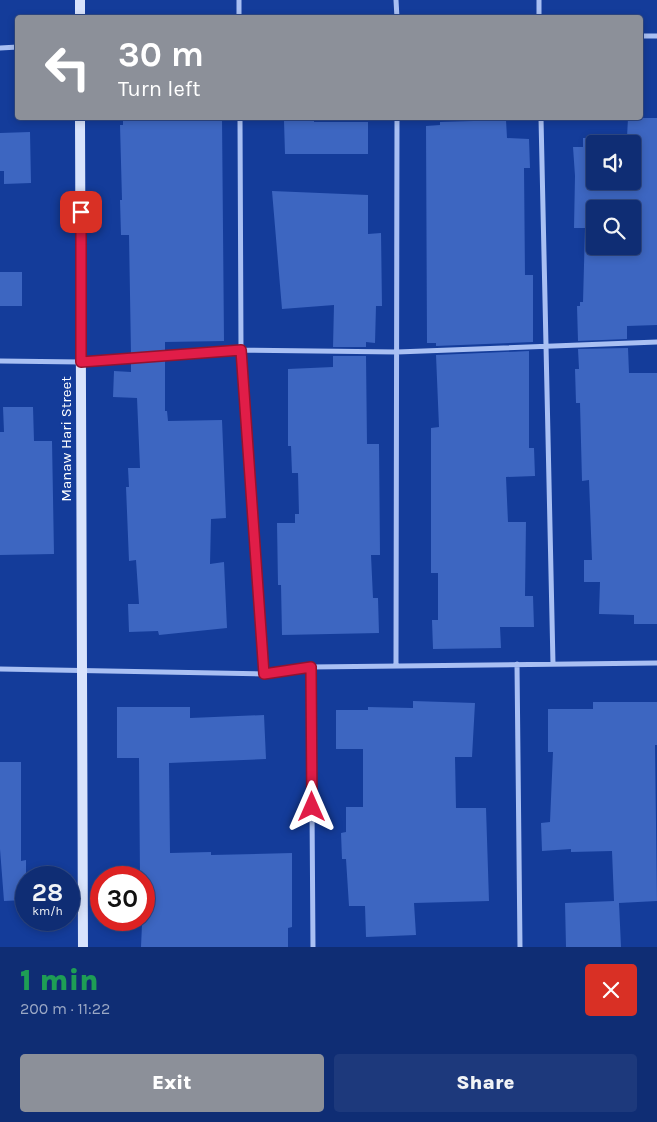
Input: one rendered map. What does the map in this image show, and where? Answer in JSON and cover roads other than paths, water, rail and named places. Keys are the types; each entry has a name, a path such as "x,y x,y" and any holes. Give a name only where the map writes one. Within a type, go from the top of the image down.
{"street":[{"path":"80,0 80,15"},
{"path":"239,0 239,15"},
{"path":"396,0 396,15"},
{"path":"539,0 539,15"},
{"path":"643,36 657,36"},
{"path":"0,48 15,47"},
{"name":"Manaw Hari Street","path":"80,120 83,947"},
{"path":"240,120 241,350 264,674"},
{"path":"396,666 397,120"},
{"path":"541,120 553,664"},
{"path":"0,361 81,362 241,350 396,352 657,342"},
{"path":"0,669 264,674 311,667 657,663"},
{"path":"517,664 520,947"},
{"path":"311,667 313,947"}]}
